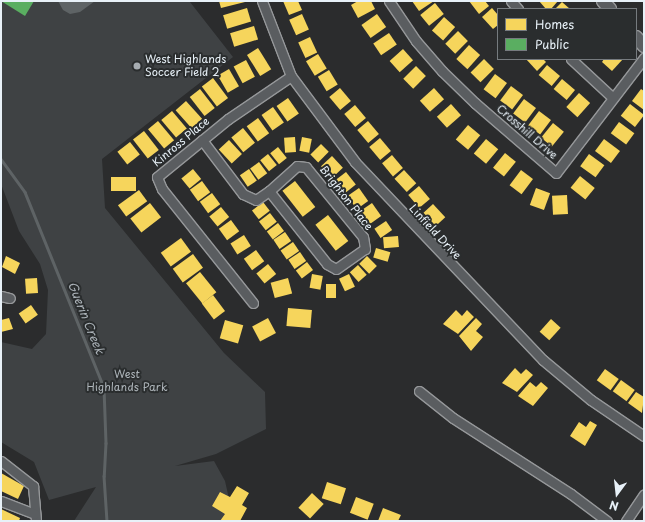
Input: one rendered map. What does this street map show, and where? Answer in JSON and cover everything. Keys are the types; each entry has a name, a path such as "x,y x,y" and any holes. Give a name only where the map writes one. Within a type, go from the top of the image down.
{"street":[{"name":"Linfield Drive","path":"262,1 291,76 355,162 482,298 543,360 592,400 644,436"},
{"name":"Crosshill Drive","path":"389,1 416,42 442,71 480,108 556,173 644,58"},
{"path":"637,38 644,46"},
{"path":"572,60 613,98"},
{"name":"Kinross Place","path":"253,303 162,189 157,177 228,119 291,76"},
{"name":"Brighton Place","path":"202,140 248,198 256,200 269,191 297,166 306,167 363,237 365,249 336,269 327,264 269,191"},
{"path":"419,391 453,418 571,494 607,521"},
{"path":"1,461 33,486 35,518"},
{"path":"626,521 644,494"},
{"path":"1,501 35,518"}],"green space":[{"name":"West Highlands Park","path":"1,1 194,1 190,2 233,57 102,159 105,208 224,353 265,392 266,429 216,454 175,466 214,461 225,481 234,521 74,521 96,487 49,500 34,462 1,442 1,342 32,349 46,334 48,290 40,264 19,231 1,184"}],"shaded area":[{"path":"58,1 95,1 80,12 70,14 63,10"}],"building: Homes":[{"path":"219,1 245,1 245,2 221,8"},
{"path":"283,1 298,1 302,10 289,15"},
{"path":"358,1 371,1 375,9 358,18 351,5"},
{"path":"412,1 434,1 419,11"},
{"path":"469,1 485,1 489,6 479,14"},
{"path":"539,1 558,1 552,8 545,8"},
{"path":"562,2 569,8 556,8"},
{"path":"435,3 444,14 429,26 420,15"},
{"path":"247,8 251,21 227,29 223,15"},
{"path":"492,8 497,14 497,26 493,29 482,17"},
{"path":"302,14 309,30 296,35 289,20"},
{"path":"377,14 386,27 371,38 361,25"},
{"path":"444,17 455,27 443,40 432,30"},
{"path":"254,26 258,39 234,47 230,33"},
{"path":"458,31 468,41 455,54 445,44"},
{"path":"389,33 397,45 381,55 373,44"},
{"path":"310,37 317,52 305,58 298,42"},
{"path":"469,45 480,55 467,69 456,59"},
{"path":"258,48 271,69 260,76 247,55"},
{"path":"403,49 413,60 400,72 390,61"},
{"path":"318,54 327,69 315,76 306,61"},
{"path":"484,59 494,69 480,82 471,72"},
{"path":"246,60 255,77 243,83 234,67"},
{"path":"527,60 544,60 546,62 537,71"},
{"path":"603,60 622,60 612,71 602,62"},
{"path":"547,65 560,76 552,86 539,75"},
{"path":"416,66 426,76 413,89 403,79"},
{"path":"229,69 239,86 228,93 218,76"},
{"path":"329,70 338,85 327,91 318,77"},
{"path":"495,74 507,83 496,98 484,89"},
{"path":"213,78 228,98 217,106 202,86"},
{"path":"562,79 575,90 567,100 554,89"},
{"path":"511,86 523,95 512,109 500,100"},
{"path":"340,88 351,101 340,110 329,97"},
{"path":"434,88 444,99 430,112 420,101"},
{"path":"200,89 215,108 205,116 190,97"},
{"path":"641,89 644,91 644,110 632,101"},
{"path":"579,93 590,103 577,117 566,107"},
{"path":"288,98 299,114 287,122 277,106"},
{"path":"524,99 536,108 525,122 513,113"},
{"path":"186,101 202,119 192,128 176,110"},
{"path":"451,104 461,115 447,128 437,117"},
{"path":"630,104 644,115 635,127 621,116"},
{"path":"355,105 366,118 355,127 344,114"},
{"path":"273,107 284,123 272,131 262,115"},
{"path":"172,111 187,129 176,138 161,120"},
{"path":"539,111 551,120 540,134 528,125"},
{"path":"258,118 269,133 258,142 247,126"},
{"path":"158,121 174,140 164,149 148,129"},
{"path":"368,121 379,134 368,143 357,130"},
{"path":"619,122 634,133 626,144 611,133"},
{"path":"553,123 564,132 552,147 541,138"},
{"path":"468,125 480,135 468,150 456,140"},
{"path":"243,128 255,143 243,152 231,137"},
{"path":"144,131 159,150 148,159 133,140"},
{"path":"295,137 296,152 285,153 284,138"},
{"path":"302,137 312,139 309,153 299,151"},
{"path":"380,138 391,151 380,160 369,147"},
{"path":"486,139 498,149 486,164 474,154"},
{"path":"604,139 620,151 611,163 595,151"},
{"path":"229,140 242,154 232,163 219,150"},
{"path":"130,142 140,155 127,164 117,152"},
{"path":"321,144 329,152 318,162 310,155"},
{"path":"278,147 287,158 279,164 270,153"},
{"path":"505,153 516,162 504,177 493,168"},
{"path":"268,154 277,165 269,171 260,160"},
{"path":"589,154 604,165 596,177 580,166"},
{"path":"392,155 403,168 393,176 382,163"},
{"path":"332,156 343,168 332,178 321,166"},
{"path":"259,162 267,173 258,180 250,168"},
{"path":"193,169 201,179 190,189 181,178"},
{"path":"249,169 257,181 248,187 240,175"},
{"path":"404,170 416,183 407,192 394,179"},
{"path":"521,170 533,179 522,194 510,185"},
{"path":"346,172 356,185 345,193 335,181"},
{"path":"580,176 595,188 585,200 571,188"},
{"path":"111,177 136,177 136,191 111,191"},
{"path":"202,181 210,192 198,201 190,190"},
{"path":"295,181 315,207 303,217 282,191"},
{"path":"419,186 430,199 419,208 408,195"},
{"path":"359,188 368,201 357,209 348,196"},
{"path":"536,188 550,193 544,210 530,205"},
{"path":"139,190 147,201 126,217 118,205"},
{"path":"212,193 220,204 208,213 200,202"},
{"path":"567,195 568,214 553,215 552,196"},
{"path":"263,202 270,211 259,219 252,211"},
{"path":"150,203 161,217 141,233 130,218"},
{"path":"372,203 381,216 369,225 360,212"},
{"path":"433,204 445,217 436,226 423,213"},
{"path":"221,207 229,217 218,227 209,216"},
{"path":"270,213 277,222 266,230 259,222"},
{"path":"328,215 348,241 336,251 315,225"},
{"path":"231,220 239,231 227,240 219,229"},
{"path":"386,221 392,230 381,238 374,229"},
{"path":"278,223 284,231 273,239 267,231"},
{"path":"285,232 291,241 280,249 273,240"},
{"path":"244,235 251,246 237,255 230,243"},
{"path":"398,236 399,247 384,248 383,237"},
{"path":"181,238 191,252 171,266 161,253"},
{"path":"293,242 299,251 287,260 281,250"},
{"path":"376,248 390,252 388,262 373,258"},
{"path":"256,250 264,261 252,270 244,259"},
{"path":"300,252 306,261 295,269 288,260"},
{"path":"193,254 203,268 183,282 173,269"},
{"path":"6,256 20,263 15,274 2,267"},
{"path":"367,256 377,266 369,274 359,264"},
{"path":"307,262 313,270 302,278 296,270"},
{"path":"268,264 276,274 265,284 256,273"},
{"path":"358,265 367,275 359,282 350,272"},
{"path":"200,272 216,292 202,304 186,283"},
{"path":"312,274 323,276 320,290 310,288"},
{"path":"349,274 355,287 345,291 339,279"},
{"path":"37,278 38,293 26,294 25,279"},
{"path":"288,278 292,293 275,298 271,283"},
{"path":"326,284 336,284 336,298 326,298"},
{"path":"213,295 225,311 214,319 202,303"},
{"path":"31,305 38,315 26,323 19,314"},
{"path":"288,308 312,310 310,328 286,326"},
{"path":"456,310 462,316 467,310 474,317 458,334 443,324"},
{"path":"9,318 13,329 1,332 1,320"},
{"path":"268,318 276,333 260,341 252,326"},
{"path":"476,318 482,324 476,331 483,337 471,351 459,336"},
{"path":"551,319 561,328 549,340 540,332"},
{"path":"225,320 243,325 238,344 220,338"},
{"path":"515,368 521,374 526,369 533,375 517,392 502,383"},
{"path":"605,369 619,379 611,390 597,380"},
{"path":"621,380 635,390 627,401 613,391"},
{"path":"530,382 536,387 541,382 548,388 533,406 518,396"},
{"path":"636,392 644,397 642,413 628,403"},
{"path":"590,421 597,425 585,446 570,436 579,422 586,427"},
{"path":"1,473 24,486 18,499 1,491"},
{"path":"327,482 346,488 341,504 322,498"},
{"path":"237,486 249,493 242,505 247,508 240,521 220,521 225,514 212,506 220,492 230,497"},
{"path":"312,493 324,504 310,519 298,508"},
{"path":"356,497 374,504 368,520 350,513"},
{"path":"383,508 401,515 398,521 378,521"},
{"path":"1,509 20,518 19,521 1,521"}],"building: Public":[{"path":"1,1 34,1 25,16"}],"waterway":[{"name":"Guerin Creek","path":"1,159 25,192 104,388 106,443 104,476 107,521"}],"place":[{"name":"West Highlands Soccer Field 2","path":"137,66"}]}
